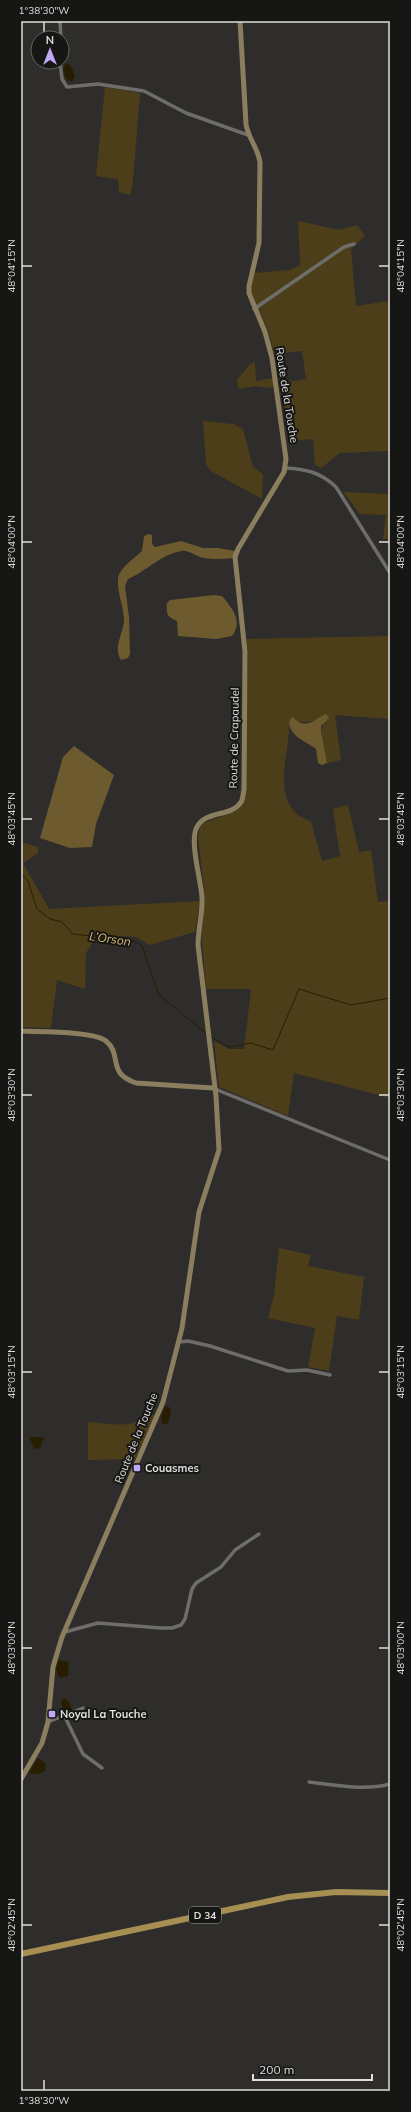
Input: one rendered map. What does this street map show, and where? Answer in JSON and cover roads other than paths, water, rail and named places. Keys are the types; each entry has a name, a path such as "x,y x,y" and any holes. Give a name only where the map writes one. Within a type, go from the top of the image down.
{"main road":[{"name":"D 34","path":"21,1954 288,1897 336,1892 390,1894"}],"street":[{"name":"Route de la Touche","path":"240,21 248,135 258,150 260,162 259,243 256,262 249,286 254,309 265,332 272,358 285,452 285,468"},
{"path":"61,70 62,79 67,87 98,84 144,91 186,113 248,135"},
{"path":"254,309 344,247 354,244"},
{"path":"285,468 310,470 326,478 336,487 390,573"},
{"name":"Route de Crapaudel","path":"215,1089 198,945 198,931 203,899 195,833 201,821 208,816 234,808 241,802 244,790 245,652 235,557 238,549 285,468"},
{"path":"21,1031 96,1036 109,1044 121,1075 136,1083 213,1088 390,1160"},
{"name":"Route de la Touche","path":"21,1779 42,1743 48,1722 53,1667 65,1632 163,1402 179,1342 199,1212 219,1150 215,1089"},
{"path":"179,1342 188,1341 210,1346 288,1371 307,1370 330,1375"},
{"path":"65,1632 98,1623 161,1628 172,1628 180,1625 186,1619 192,1589 196,1583 221,1567 236,1550 259,1534"},
{"path":"48,1722 65,1717 83,1708"},
{"path":"65,1717 83,1754 102,1768"},
{"path":"309,1782 364,1787 390,1784"}],"waterway":[{"name":"L’Orson","path":"21,873 28,881 37,909 50,919 62,922 73,934 134,941 142,946 159,995 206,1033"},
{"name":"L’Orson","path":"211,1037 229,1047 251,1043 273,1050 299,989 351,1005 390,998"}],"place":[{"name":"Couasmes","path":"137,1468"},
{"name":"Noyal La Touche","path":"52,1714"}]}
